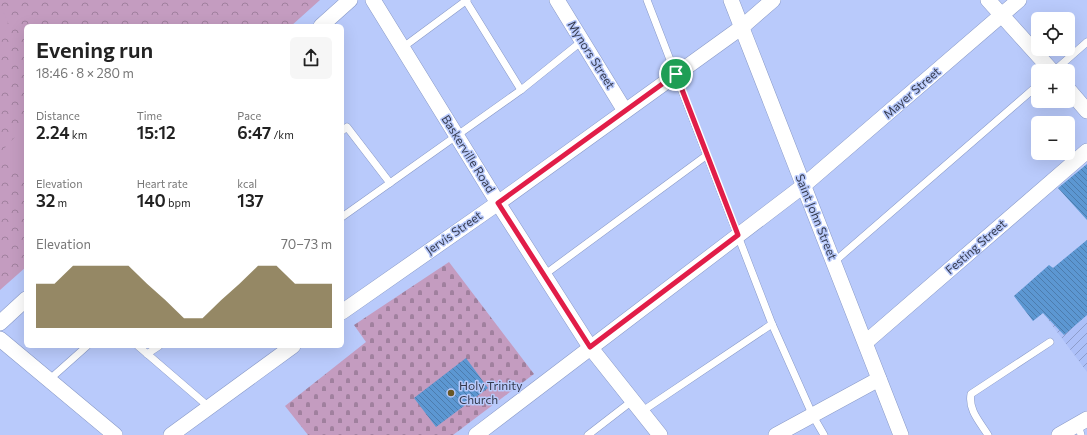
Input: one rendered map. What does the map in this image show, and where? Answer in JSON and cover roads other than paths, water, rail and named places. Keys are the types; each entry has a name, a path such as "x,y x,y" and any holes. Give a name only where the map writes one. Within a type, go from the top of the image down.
{"street":[{"path":"323,24 350,0"},
{"name":"Baskerville Road","path":"373,0 456,136 590,347 660,435"},
{"name":"Mynors Street","path":"557,0 624,111"},
{"name":"Saint John Street","path":"731,0 803,186 866,342 901,435"},
{"name":"Jervis Street","path":"344,311 498,203 742,27 773,0"},
{"path":"988,0 1046,64"},
{"name":"Mayer Street","path":"476,435 803,186 1019,0"},
{"path":"1075,97 1087,111"},
{"name":"Festing Street","path":"866,342 1087,151"},
{"path":"0,323 24,301"},
{"path":"0,339 50,379 115,435"},
{"path":"171,435 290,348"},
{"path":"776,435 879,379"},
{"path":"1059,435 1082,426"}],"lane":[{"path":"402,48 466,0 521,90"},
{"path":"647,0 772,324 813,416 824,435"},
{"path":"344,216 521,90 582,41"},
{"path":"1061,64 1087,42"},
{"path":"834,262 1031,91"},
{"path":"344,129 347,126 390,183"},
{"path":"544,275 707,155"},
{"path":"588,435 634,403 772,324"},
{"path":"988,435 972,410 970,402 971,394 1050,342"},
{"path":"50,379 85,348"},
{"path":"140,348 209,407"},
{"path":"147,354 156,348"}],"place":[{"name":"Holy Trinity Church","path":"451,393"}]}
